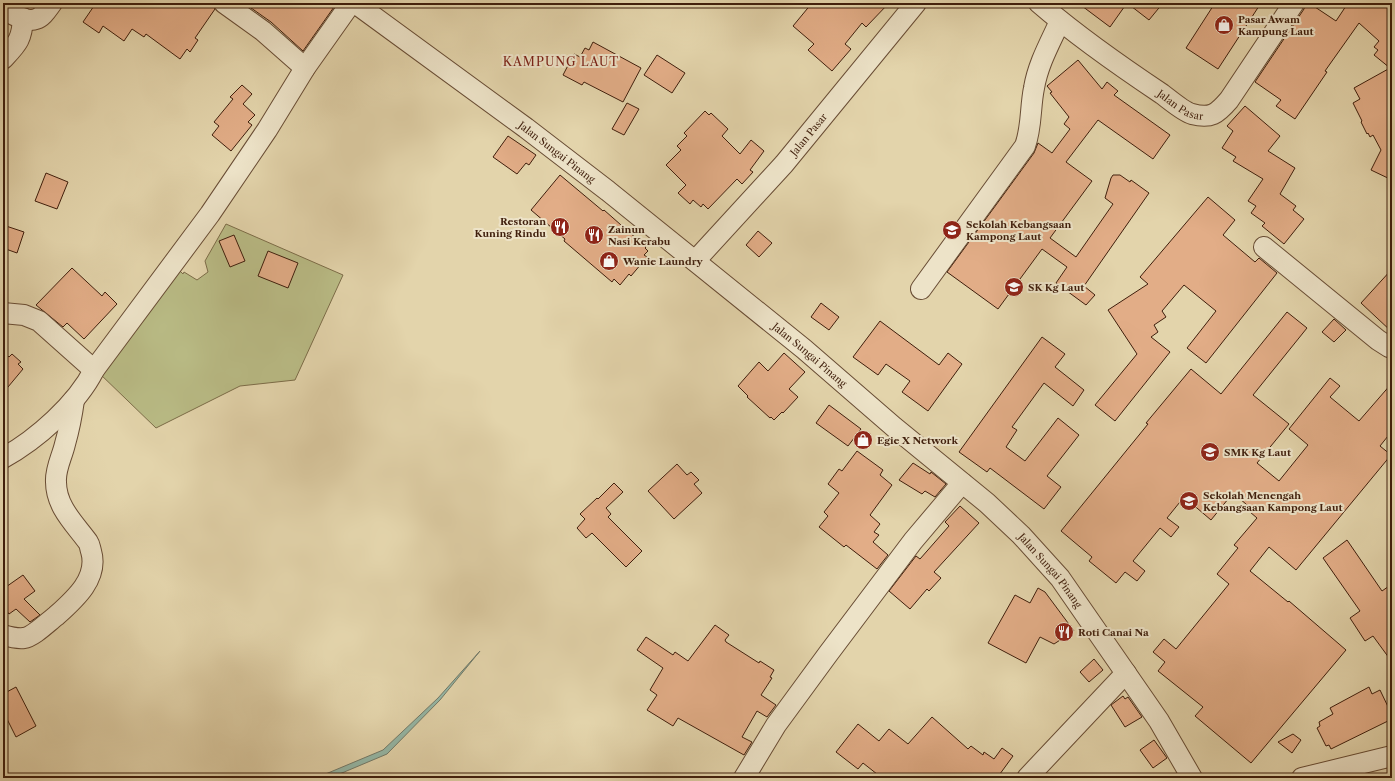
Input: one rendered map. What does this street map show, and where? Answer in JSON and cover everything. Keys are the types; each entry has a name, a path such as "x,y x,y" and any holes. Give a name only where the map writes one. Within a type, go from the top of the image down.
{"street":[{"path":"3,9 29,20 37,19 52,3"},
{"path":"224,3 263,31 305,68"},
{"path":"3,458 11,454 41,431 74,400 88,382 94,370 210,214 305,68 351,3"},
{"name":"Jalan Sungai Pinang","path":"355,3 526,128 608,191 804,349 894,427 987,503 1021,535 1060,578 1159,721 1192,778"},
{"name":"Jalan Pasar","path":"695,261 784,164 916,3"},
{"name":"Jalan Pasar","path":"1039,3 1060,21 1145,83 1191,114 1206,116 1219,112 1229,100 1294,3"},
{"path":"3,59 18,43 23,30 23,18"},
{"path":"921,289 1025,146 1037,74 1060,21"},
{"path":"1264,247 1378,340 1392,348"},
{"path":"3,313 24,315 39,321 94,370"},
{"path":"3,636 24,638 30,636 57,615 78,594 90,579 93,569 93,557 89,544 76,529 64,510 58,496 56,484 56,473 65,446 74,400"},
{"path":"744,778 776,725 828,654 913,541 962,483"},
{"path":"1027,778 1126,673"},
{"path":"1302,778 1392,756"}],"green space":[{"path":"226,224 343,275 295,380 240,386 156,428 98,372 179,270 183,274 184,272 197,280 208,272 205,261"}],"shaded area":[{"path":"480,651 440,700 387,754 330,778 316,778 383,750 438,698"}],"building":[{"path":"96,3 213,3 215,9 195,38 198,40 190,52 187,49 180,59 146,34 144,37 132,29 124,41 103,26 99,33 83,22"},
{"path":"244,3 329,3 334,7 303,51 271,22"},
{"path":"812,3 889,3 866,27 862,23 845,44 851,49 832,71 808,50 814,44 793,26"},
{"path":"1078,3 1127,3 1110,27"},
{"path":"1127,3 1163,3 1149,20"},
{"name":"Pasar Awam Kampung Laut","path":"1215,3 1261,3 1218,69 1186,48"},
{"path":"1305,3 1309,3 1336,21 1348,3 1392,3 1392,180 1371,170 1381,150 1373,135 1370,137 1368,133 1367,134 1353,103 1360,99 1354,88 1390,68 1374,55 1378,50 1374,47 1379,41 1359,23 1325,71 1327,72 1295,119 1276,106 1281,100 1255,82 1304,9"},
{"path":"593,42 641,68 623,102 584,82 582,85 563,75 574,54 580,57 585,48 589,50"},
{"path":"657,55 685,73 672,93 644,75"},
{"path":"1078,60 1102,89 1107,82 1118,91 1114,95 1170,135 1153,159 1098,120 1066,162 1092,181 1050,238 1076,257 1113,204 1105,198 1113,175 1120,175 1130,182 1131,180 1149,193 1084,286 1095,295 1086,305 1056,283 1067,267 1042,249 998,309 947,272 1034,153 1038,143 1052,153 1070,129 1064,124 1069,117 1050,93 1052,92 1047,86"},
{"path":"242,85 252,94 243,104 255,115 248,122 252,125 231,151 212,135 219,126 214,122 233,99 230,97"},
{"path":"627,103 639,109 624,135 612,129"},
{"path":"1245,106 1280,136 1268,151 1295,168 1280,194 1296,206 1293,210 1304,219 1284,244 1262,226 1265,223 1251,213 1256,206 1248,201 1263,179 1233,161 1236,157 1222,148 1233,131 1227,126"},
{"path":"705,111 709,115 711,113 728,129 722,136 740,154 751,140 764,151 750,170 753,172 742,184 737,179 708,209 703,204 701,207 693,200 690,204 678,193 686,185 666,165 681,150 677,146 687,136 684,133"},
{"path":"508,136 536,155 529,165 526,163 517,174 493,157"},
{"path":"46,173 68,182 57,209 35,201"},
{"path":"560,175 603,211 604,210 646,247 645,248 648,251 644,255 647,257 631,276 629,274 620,285 614,279 612,282 564,241 565,239 531,210"},
{"path":"1208,197 1235,220 1223,235 1255,262 1259,258 1277,273 1206,363 1187,348 1216,311 1184,285 1162,311 1166,317 1154,325 1158,332 1151,337 1170,352 1115,421 1095,405 1137,354 1108,310 1148,284 1140,277"},
{"path":"3,225 24,232 17,253 3,248"},
{"path":"758,231 772,243 759,257 746,245"},
{"path":"234,235 245,261 230,267 219,241"},
{"path":"268,251 298,263 288,288 258,276"},
{"path":"72,268 102,296 105,292 117,304 84,339 67,323 63,327 36,305"},
{"path":"1392,269 1392,332 1361,303"},
{"path":"821,303 839,317 829,330 811,317"},
{"path":"1287,312 1307,328 1253,395 1289,424 1257,463 1279,481 1308,445 1289,429 1330,378 1340,386 1330,397 1359,421 1392,383 1392,431 1380,446 1391,455 1296,570 1269,547 1250,571 1288,602 1289,601 1346,650 1251,763 1195,716 1203,707 1158,671 1165,662 1153,652 1164,639 1176,649 1229,584 1217,574 1238,548 1234,545 1257,518 1250,512 1253,510 1233,493 1211,520 1184,497 1167,518 1179,527 1171,537 1160,528 1133,561 1145,571 1137,581 1125,572 1116,583 1089,561 1092,557 1061,531 1148,424 1146,423 1191,369 1221,394"},
{"path":"1334,319 1346,330 1334,342 1322,332"},
{"path":"880,321 939,365 948,353 962,364 928,411 902,392 910,381 886,364 878,375 853,357"},
{"path":"1042,337 1065,354 1055,367 1084,390 1073,406 1044,383 1012,427 1017,430 1006,447 1025,461 1058,418 1079,435 1047,476 1061,487 1044,509 990,468 987,472 959,452"},
{"path":"3,352 9,357 12,354 21,362 18,364 23,369 3,393"},
{"path":"784,353 805,372 789,389 798,397 774,420 747,397 748,396 738,386 759,362 768,371"},
{"path":"829,405 861,429 848,446 816,423"},
{"path":"857,451 883,470 880,475 892,485 870,515 880,524 874,532 879,535 873,542 888,555 877,569 846,545 844,547 819,527 828,516 824,512 839,493 828,484 839,469 842,471"},
{"path":"913,463 930,474 931,472 946,484 935,497 925,491 922,494 899,480"},
{"path":"677,464 687,475 691,472 699,480 694,484 702,493 674,519 648,491"},
{"path":"614,483 623,492 606,508 611,514 608,517 642,551 626,567 592,533 586,538 577,528 585,519 580,514"},
{"path":"960,506 979,523 934,572 941,578 929,591 927,589 910,609 889,591 916,556 920,559 949,526 945,522"},
{"path":"1347,540 1382,591 1392,584 1392,662 1373,636 1365,641 1350,618 1360,611 1323,558"},
{"path":"23,575 35,591 24,599 40,615 30,622 16,609 9,614 3,606 3,589"},
{"path":"1038,588 1045,592 1074,631 1054,644 1040,637 1026,663 988,643 1015,595 1030,603"},
{"path":"715,625 729,635 725,640 726,642 759,663 760,661 774,670 770,677 772,678 761,695 776,705 767,717 757,711 742,737 752,742 744,755 678,718 673,726 647,710 657,695 650,690 663,668 637,650 646,637 673,655 675,652 688,661"},
{"path":"1094,659 1103,670 1089,682 1080,672"},
{"path":"16,687 36,726 16,737 3,711 3,694"},
{"path":"1369,687 1372,694 1380,690 1392,715 1392,719 1331,749 1329,745 1326,746 1317,728 1320,726 1319,722 1333,714 1330,708"},
{"path":"1123,696 1125,699 1128,697 1142,717 1125,727 1111,705"},
{"path":"932,717 968,749 971,746 983,755 984,752 994,759 1002,748 1013,756 997,778 882,778 863,763 858,769 836,752 858,724 879,741 889,729 908,744"},
{"path":"1293,734 1301,740 1292,753 1278,742"},
{"path":"1154,740 1167,758 1153,768 1140,750"}],"place":[{"name":"Pasar Awam Kampung Laut","path":"1224,25"},
{"name":"Restoran Kuning Rindu","path":"560,227"},
{"name":"Sekolah Kebangsaan Kampong Laut","path":"952,230"},
{"name":"Zainun Nasi Kerabu","path":"594,235"},
{"name":"Wanie Laundry","path":"609,261"},
{"name":"SK Kg Laut","path":"1014,287"},
{"name":"Egie X Network","path":"863,440"},
{"name":"SMK Kg Laut","path":"1210,452"},
{"name":"Sekolah Menengah Kebangsaan Kampong Laut","path":"1189,501"},
{"name":"Roti Canai Na","path":"1064,632"}],"district":[{"name":"KAMPUNG LAUT","path":"561,62"}]}
